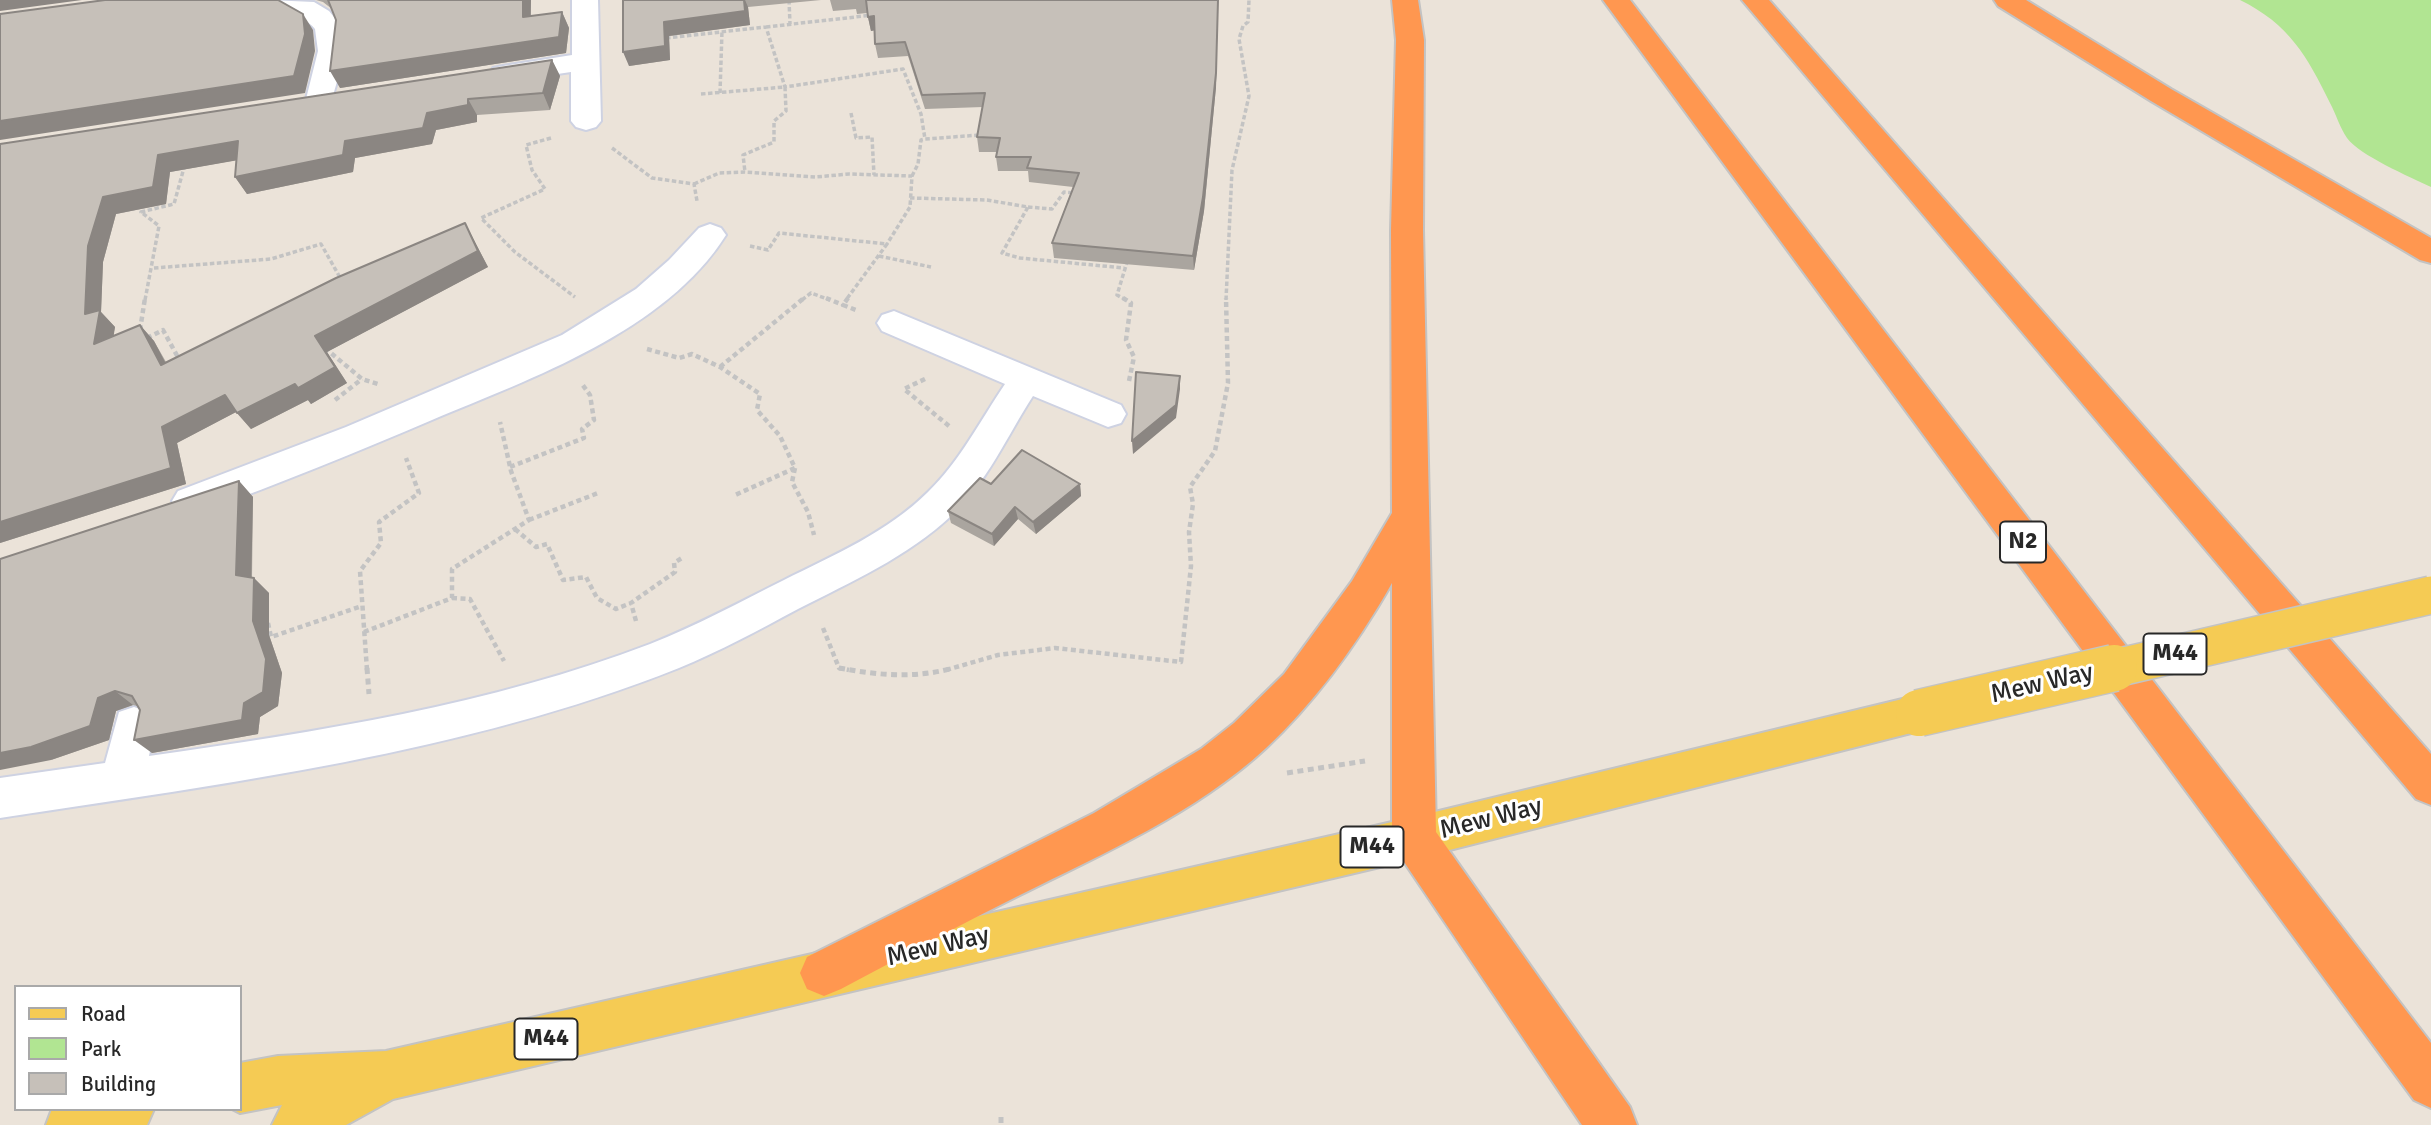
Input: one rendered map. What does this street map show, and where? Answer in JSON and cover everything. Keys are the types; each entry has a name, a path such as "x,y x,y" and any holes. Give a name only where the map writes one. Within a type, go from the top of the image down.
{"highway":[{"path":"1405,0 1410,40 1407,230 1414,838 1612,1125"},
{"name":"N2","path":"1616,0 2431,1083"},
{"path":"1755,0 2431,785"},
{"path":"2007,0 2161,95 2431,252"},
{"path":"824,973 1101,832 1216,764 1279,708 1331,644 1374,581 1410,515"}],"main road":[{"name":"Mew Way","path":"242,1088 278,1081 386,1076 1414,838 1919,713 2431,595"},
{"name":"Mew Way","path":"297,1125 386,1076"},
{"path":"71,1125 122,1111"}],"street":[{"path":"282,0 315,14 328,23 334,43 319,103"},
{"path":"585,0 586,121"},
{"path":"478,78 585,56"},
{"path":"158,513 396,422 558,353 613,321 690,262 710,235"},
{"path":"894,323 1108,414"},
{"path":"0,798 372,740 515,703 649,662 831,574 901,534 939,505 957,485 1027,380"},
{"path":"123,780 134,725"}],"path":[{"path":"789,0 790,24"},
{"path":"794,468 792,482 808,512 817,550 831,574 818,614 839,668 887,676 935,673 998,655 1055,648 1181,662 1191,566 1189,532 1193,504 1190,487 1215,451 1228,383 1225,278 1232,170 1249,96 1239,40 1242,26 1248,22 1249,0"},
{"path":"585,56 722,31 877,14"},
{"path":"745,172 743,155 774,142 774,121 786,111 785,87 766,27"},
{"path":"720,93 722,31"},
{"path":"903,69 921,114 925,139"},
{"path":"701,94 785,87 903,69 914,70"},
{"path":"851,113 856,138 872,137 874,175"},
{"path":"586,121 600,124 612,148 652,178 694,184 719,173 745,172 815,177 912,176"},
{"path":"843,305 910,207 912,176 918,164 921,140 984,135"},
{"path":"188,151 174,204 141,212 159,226 154,268 144,297 138,341 163,330 177,360 189,366"},
{"path":"910,198 987,200 1052,209 1069,179"},
{"path":"694,184 697,202 721,209 710,235 768,250 779,233 887,244"},
{"path":"1064,192 1077,194"},
{"path":"1028,207 1002,253 1020,258 1124,268"},
{"path":"154,268 261,260 321,244 342,282"},
{"path":"1108,414 1130,379 1134,357 1126,340 1131,303 1117,295 1130,255"},
{"path":"879,256 931,267"},
{"path":"720,367 811,293 894,323"},
{"path":"317,341 362,379 391,388 400,444 419,493 379,522 381,543 360,571 372,740"},
{"path":"510,467 584,438 582,429 594,421 590,395 558,353"},
{"path":"935,383 924,378 904,389 950,426 986,442"},
{"path":"481,386 501,424 510,467 529,520"},
{"path":"452,598 452,569 529,520 598,493"},
{"path":"515,529 536,547 547,544 563,580 586,577 597,598 617,609 631,603 675,572 674,563 682,558"},
{"path":"364,632 452,598 470,599 502,653 515,703"},
{"path":"631,603 649,662"},
{"path":"267,617 271,637 362,606"},
{"path":"1286,773 1377,760"},
{"path":"1001,1117 1001,1125"}],"green space":[{"path":"2240,0 2431,0 2431,187 2353,145 2313,70 2295,43 2272,20"}],"building":[{"path":"105,0 278,0 303,14 305,34 294,76 0,121 0,14"},
{"path":"328,0 523,0 523,17 562,12 559,37 330,71 336,20"},
{"path":"623,0 744,0 745,11 664,22 665,46 623,52"},
{"path":"866,0 1218,0 1216,73 1203,197 1193,256 1052,243 1079,173 1027,168 1031,157 996,157 1000,138 977,137 985,93 922,95 905,42 875,44 874,16 868,17"},
{"path":"552,60 543,93 468,99 468,105 427,113 423,128 345,141 343,155 235,177 238,141 158,155 153,187 103,197 88,246 85,314 100,310 94,344 140,325 161,365 336,278 465,223 478,251 315,336 335,367 298,388 295,384 237,413 225,395 162,427 171,468 0,522 0,144"},
{"path":"1136,372 1180,376 1176,405 1132,441"},
{"path":"1022,450 1080,484 1033,522 1015,507 992,534 948,511 980,478 991,484"},
{"path":"239,481 236,575 254,578 253,621 266,659 263,692 244,703 242,720 134,740 140,710 132,696 115,691 98,698 90,726 31,747 0,753 0,559"}]}
